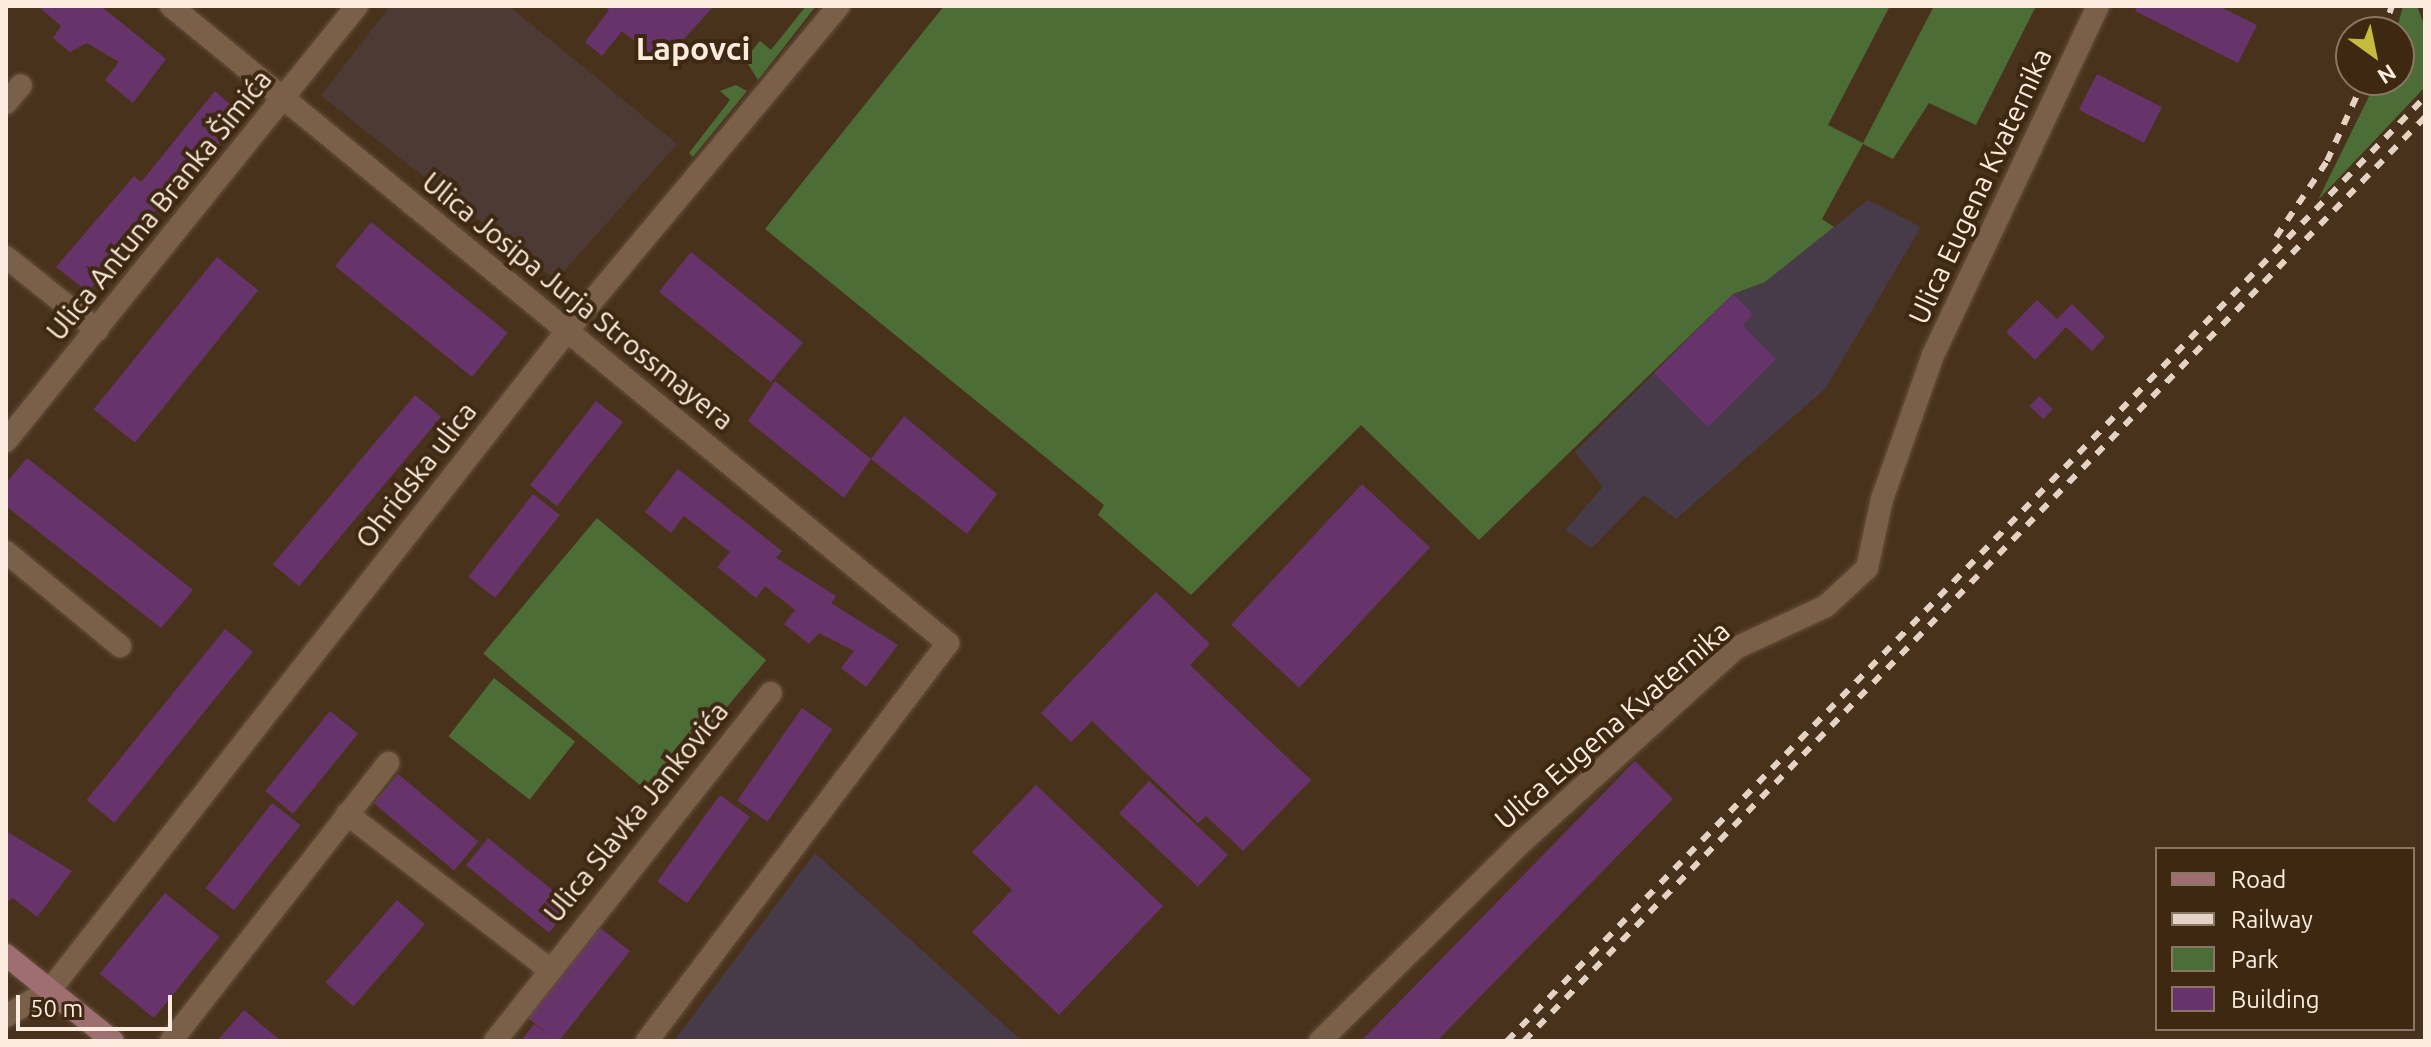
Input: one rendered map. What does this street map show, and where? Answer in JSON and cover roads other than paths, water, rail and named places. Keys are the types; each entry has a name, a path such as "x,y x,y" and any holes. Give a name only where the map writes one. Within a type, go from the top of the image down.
{"main road":[{"path":"6,955 113,1041"}],"street":[{"name":"Ulica Josipa Jurja Strossmayera","path":"171,6 948,643 647,1041"},
{"name":"Ulica Antuna Branka Šimića","path":"6,441 285,100 357,6"},
{"name":"Ohridska ulica","path":"50,990 567,331 839,6"},
{"name":"Ulica Eugena Kvaternika","path":"1320,1041 1523,841 1736,648 1826,606 1867,568 1882,499 1933,355 2098,6"},
{"path":"6,103 21,85"},
{"path":"6,257 97,330"},
{"path":"6,552 120,646"},
{"name":"Ulica Slavka Jankovića","path":"495,1041 548,968 771,693"},
{"path":"171,1041 388,763"},
{"name":"Ulica Slavka Jankovića","path":"347,814 548,968"},
{"path":"6,1016 50,990"}],"railway":[{"path":"2389,16 2392,6"},
{"path":"2276,237 2327,161 2357,96"},
{"path":"1507,1041 2425,97"},
{"path":"1524,1041 2425,117"}],"district":[{"name":"Lapovci","path":"693,48"}]}
